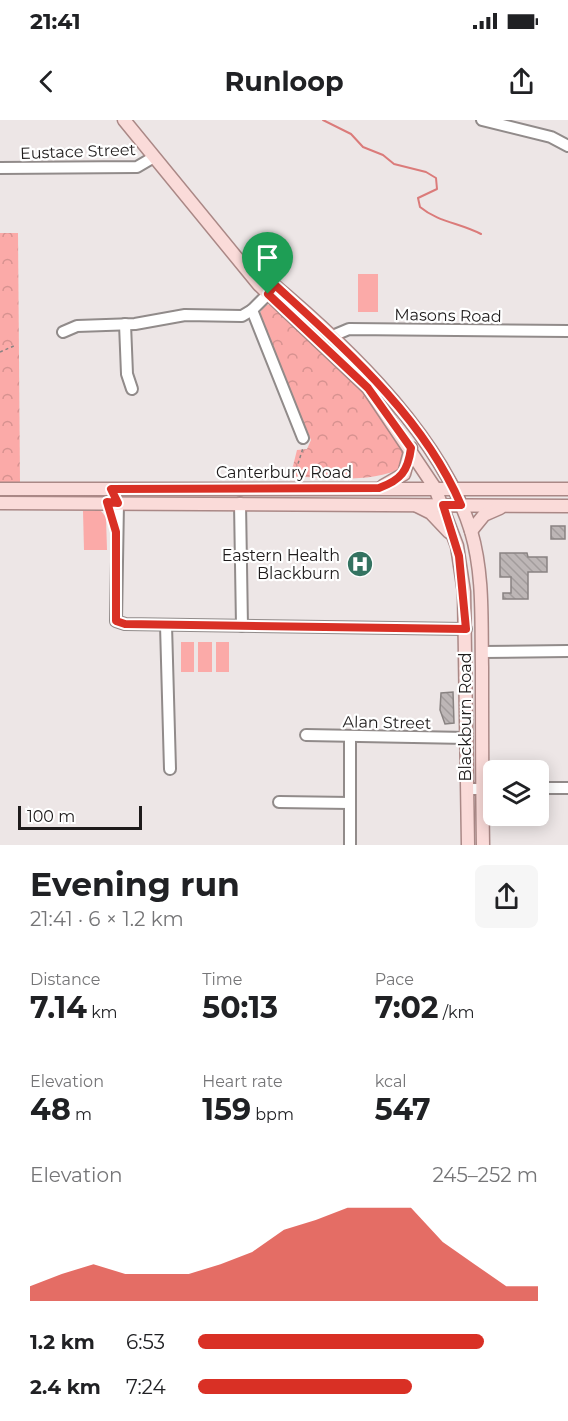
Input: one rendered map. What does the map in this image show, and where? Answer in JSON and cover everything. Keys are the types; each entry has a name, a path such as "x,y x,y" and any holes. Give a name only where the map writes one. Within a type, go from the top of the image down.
{"main road":[{"name":"Blackburn Road","path":"124,120 232,250 300,324 327,340 393,400 453,488 471,531 480,577 487,760"},
{"name":"Blackburn Road","path":"271,290 291,300 368,388 411,448 443,505 457,546 464,592 468,845"},
{"path":"291,300 300,324"},
{"path":"379,488 404,474 411,448"},
{"name":"Canterbury Road","path":"0,489 568,489"},
{"name":"Canterbury Road","path":"0,502 568,506"},
{"path":"412,504 427,510 440,521 457,546"},
{"path":"471,531 479,519 491,510 509,505"},
{"name":"Blackburn Road","path":"483,845 485,826"}],"street":[{"path":"482,120 551,137 568,146"},
{"name":"Eustace Street","path":"0,168 137,167 154,157"},
{"path":"63,332 86,325 125,324 185,315 242,316 252,310 271,290"},
{"path":"252,310 303,438"},
{"path":"125,324 127,374 132,389"},
{"name":"Masons Road","path":"327,340 349,328 568,331"},
{"path":"111,489 116,532 116,621 125,624 166,625 466,629"},
{"path":"240,503 242,626"},
{"path":"166,625 170,769"},
{"path":"482,652 568,651"},
{"name":"Alan Street","path":"306,735 467,738"},
{"path":"350,736 350,845"},
{"path":"549,788 568,788"},
{"path":"467,789 483,789"},
{"path":"279,802 350,803"}],"path":[{"path":"0,352 15,345"},
{"path":"296,481 285,481 296,470 303,438"}],"green space":[{"path":"0,233 18,233 20,482 0,482"},
{"path":"358,274 378,274 378,312 358,312"},
{"path":"273,304 371,399 404,446 404,467 390,473 361,478 284,476 293,466 297,450 307,449 311,440 258,317 264,305"},
{"path":"83,511 101,511 106,517 107,550 84,550"},
{"path":"181,642 194,642 194,672 181,672"},
{"path":"198,642 212,642 212,672 198,672"},
{"path":"216,642 229,642 229,672 216,672"}],"building":[{"path":"551,526 565,526 565,539 551,539"},
{"path":"500,553 527,553 528,557 547,557 547,572 528,572 528,599 503,599 503,593 511,593 511,577 500,577"},
{"path":"453,692 454,723 445,724 440,710 441,693"}],"waterway":[{"path":"323,120 351,134 363,147 383,155 394,164 426,172 436,178 437,189 418,198 420,207 434,216 481,234"}],"place":[{"name":"Eastern Health Blackburn","path":"360,564"}],"route":[{"path":"275,285 379,384 409,421 453,488 461,505 443,505 459,556 466,629 125,624 116,621 116,532 113,514 107,502 118,503 111,489 379,488 404,474 408,466 411,448 368,388 268,294 275,285"}]}
